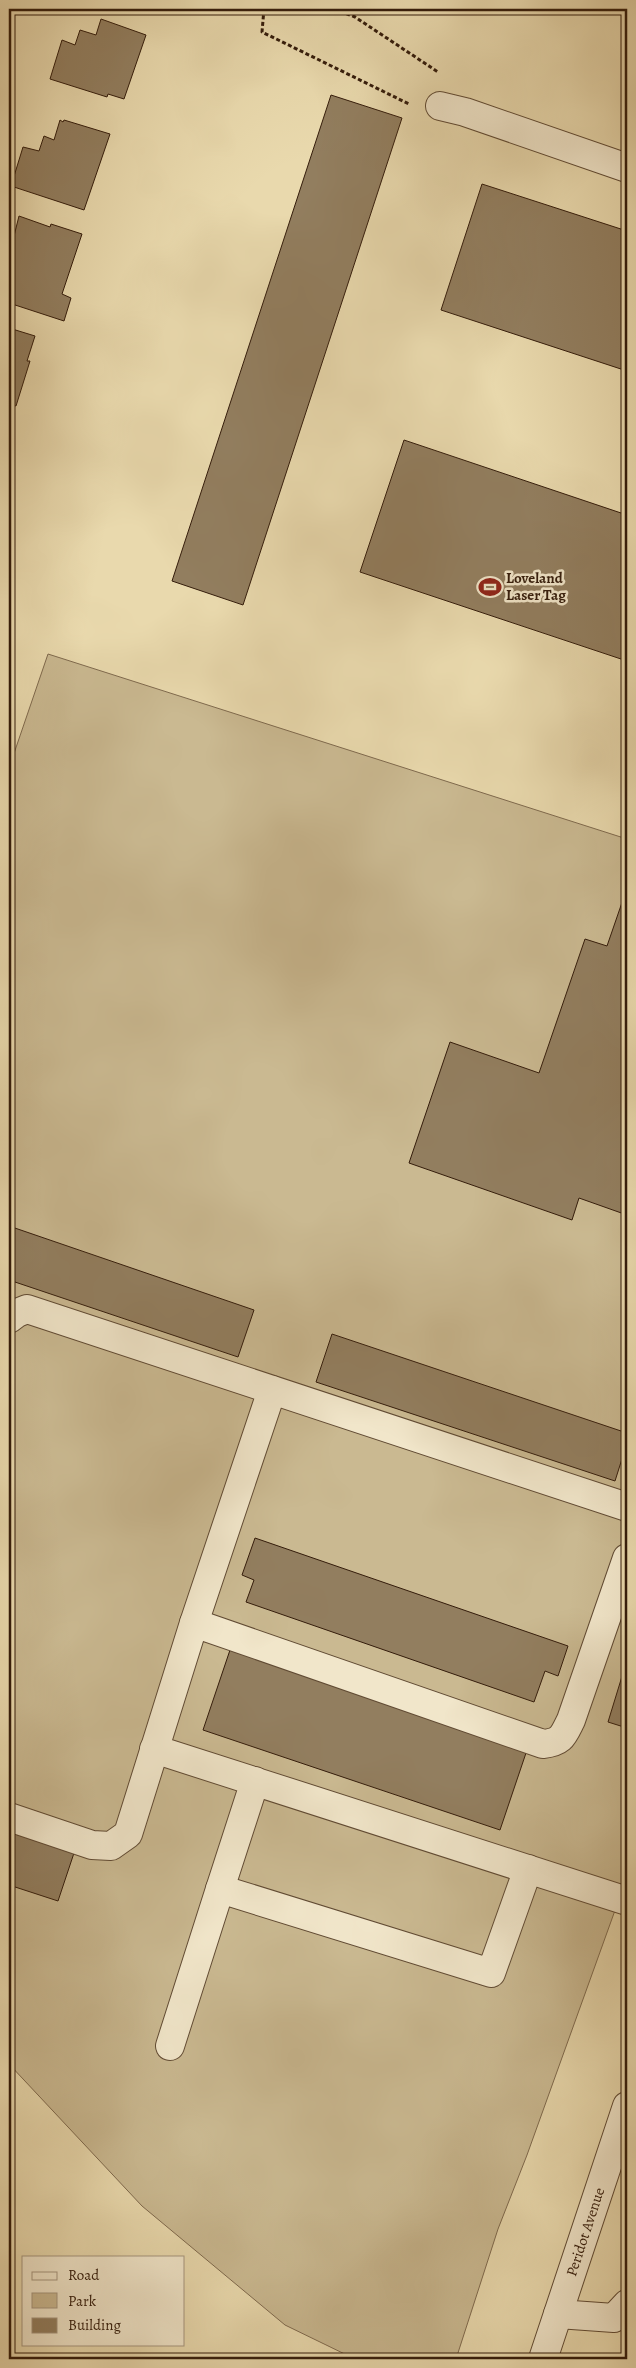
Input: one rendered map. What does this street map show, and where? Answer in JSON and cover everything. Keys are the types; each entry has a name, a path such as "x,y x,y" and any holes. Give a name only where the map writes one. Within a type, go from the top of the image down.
{"street":[{"path":"441,109 627,168"},
{"path":"9,1319 17,1312 27,1309 627,1507"},
{"path":"9,1817 92,1845 110,1846 128,1834 194,1623 272,1390"},
{"path":"194,1623 543,1744 555,1743 562,1737 571,1720 627,1558"},
{"path":"154,1749 627,1900"},
{"path":"170,2046 255,1781"},
{"path":"220,1889 491,1972 528,1869"},
{"name":"Peridot Avenue","path":"543,2359 627,2106"},
{"path":"558,2314 614,2318 627,2304"}],"path":[{"path":"264,9 262,32 441,109 446,78 356,17 334,9"}],"green space":[{"path":"48,654 627,839 627,1877 527,2155 498,2229 456,2359 355,2359 285,2325 142,2206 9,2064 9,768"}],"building":[{"path":"101,19 146,35 124,99 108,94 107,97 50,79 62,40 75,45 80,30 96,35"},
{"path":"331,95 402,118 243,605 172,581"},
{"path":"60,120 110,134 84,210 11,186 23,147 39,151 44,136 54,140"},
{"path":"482,184 627,231 627,371 441,310"},
{"path":"19,216 50,227 51,224 82,234 62,294 71,298 64,321 9,303 9,262 12,264 14,257 9,256"},
{"path":"9,328 35,336 27,361 30,361 16,406 9,404"},
{"path":"404,440 627,515 627,661 360,572"},
{"path":"627,888 627,1215 579,1198 572,1220 409,1163 450,1042 539,1073 585,939 607,946"},
{"path":"9,1226 254,1310 238,1357 9,1280"},
{"path":"332,1334 627,1433 627,1443 615,1481 316,1382"},
{"path":"255,1538 568,1646 558,1676 545,1671 534,1702 246,1602 254,1580 242,1575"},
{"path":"230,1650 527,1750 500,1830 203,1730"},
{"path":"627,1660 627,1728 608,1722"},
{"path":"9,1832 74,1853 58,1901 9,1885"}],"place":[{"name":"Loveland Laser Tag","path":"490,587"}]}
